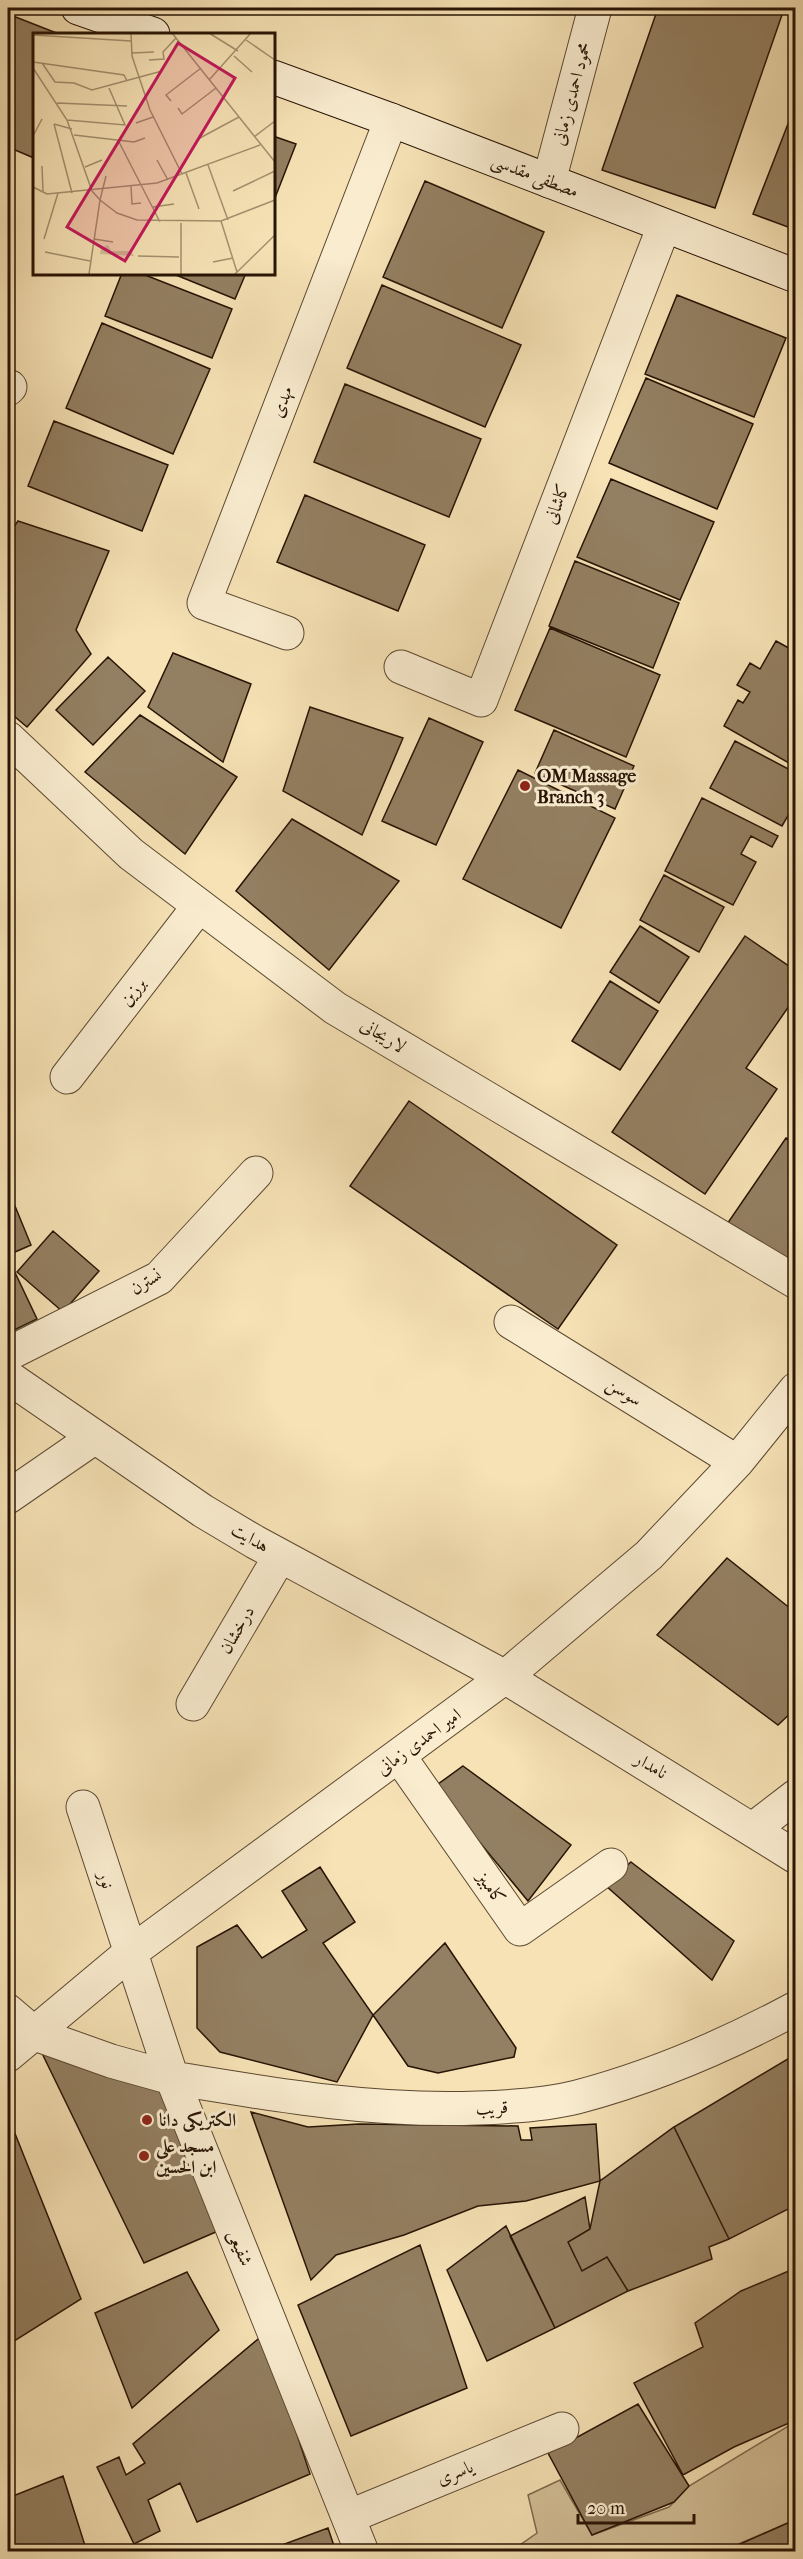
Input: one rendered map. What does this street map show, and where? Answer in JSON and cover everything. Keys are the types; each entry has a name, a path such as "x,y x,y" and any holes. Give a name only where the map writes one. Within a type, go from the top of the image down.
{"street":[{"path":"78,8 150,33"},
{"name":"محمود احمدی زمانی","path":"549,182 595,8"},
{"name":"مصطفی مقدسی","path":"274,78 391,120 795,276"},
{"name":"مهدی","path":"287,633 204,603 391,120"},
{"name":"کاشانی","path":"401,667 481,700 664,226"},
{"name":"لاریجانی","path":"8,738 131,854 335,1008 795,1282"},
{"name":"برزین","path":"67,1077 200,906"},
{"name":"نسترن","path":"8,1354 159,1278 256,1173"},
{"name":"سوسن","path":"511,1322 737,1462"},
{"name":"هدایت","path":"8,1377 203,1511 280,1556 505,1677"},
{"name":"امیر احمدی زمانی","path":"8,2055 130,1953 505,1677 649,1555 737,1462 795,1389"},
{"path":"8,1497 95,1437"},
{"name":"درخشان","path":"193,1704 280,1556"},
{"name":"نامدار","path":"505,1677 795,1857"},
{"name":"کامبیز","path":"399,1756 520,1929 611,1865"},
{"path":"753,1829 795,1796"},
{"name":"نور","path":"82,1807 172,2078"},
{"name":"قریب","path":"172,2078 326,2103 426,2110 523,2106 576,2097 674,2066 795,2008"},
{"path":"8,2011 35,2034 111,2061 172,2078"},
{"name":"شفیعی","path":"172,2078 362,2552"},
{"name":"یاسری","path":"348,2517 562,2429"}],"shaded area":[{"path":"795,2422 795,2519 790,2522 722,2551 510,2552 537,2533 528,2495 560,2480 592,2535 669,2507 689,2486"}],"building":[{"path":"658,8 771,8 783,12 715,208 602,170"},
{"path":"8,14 56,33 33,33 33,158 8,147"},
{"path":"793,111 796,112 796,230 753,214"},
{"path":"274,136 296,144 274,200"},
{"path":"425,181 544,232 502,328 383,277"},
{"path":"122,274 143,274 232,309 212,358 105,316"},
{"path":"173,274 246,274 235,299"},
{"path":"382,285 521,345 485,427 347,368"},
{"path":"677,295 786,338 754,417 645,374"},
{"path":"102,323 210,369 173,454 66,408"},
{"path":"646,378 753,424 717,509 609,463"},
{"path":"345,384 481,439 449,517 314,462"},
{"path":"54,421 168,465 142,531 28,486"},
{"path":"611,479 714,522 680,600 577,557"},
{"path":"305,495 425,545 398,611 277,562"},
{"path":"18,521 109,551 76,630 91,654 27,727 8,711 8,535"},
{"path":"575,561 679,603 653,668 549,626"},
{"path":"550,628 660,675 626,757 515,710"},
{"path":"776,641 796,652 796,767 724,726 738,700 743,703 750,692 737,685 750,663 760,669"},
{"path":"173,653 251,684 223,762 148,707"},
{"path":"108,657 145,691 93,745 56,710"},
{"path":"310,707 403,738 362,835 283,791"},
{"path":"140,715 237,777 185,854 85,772"},
{"path":"429,718 483,742 436,845 382,821"},
{"path":"554,730 634,766 615,809 535,773"},
{"path":"735,741 796,773 796,802 782,826 710,788"},
{"path":"518,770 615,818 561,928 463,879"},
{"path":"702,798 778,836 772,847 751,836 741,854 756,862 733,905 665,871"},
{"path":"292,819 399,881 329,970 236,891"},
{"path":"664,875 724,907 699,952 640,920"},
{"path":"640,926 689,957 659,1003 610,972"},
{"path":"745,936 796,971 796,996 746,1068 777,1089 705,1194 612,1132"},
{"path":"610,981 658,1011 620,1070 572,1041"},
{"path":"409,1101 617,1245 558,1329 350,1186"},
{"path":"786,1138 796,1143 796,1270 725,1227"},
{"path":"8,1189 31,1245 8,1255"},
{"path":"53,1231 99,1271 63,1312 17,1272"},
{"path":"10,1262 37,1319 8,1333 8,1263"},
{"path":"727,1558 796,1613 796,1708 778,1725 657,1635"},
{"path":"463,1766 571,1845 528,1901 434,1787"},
{"path":"631,1862 734,1941 712,1980 605,1885"},
{"path":"320,1867 355,1922 323,1943 373,2015 337,2082 220,2052 197,2028 197,1947 237,1925 262,1958 307,1930 282,1891"},
{"path":"445,1943 516,2048 514,2057 438,2073 408,2066 373,2015"},
{"name":"مسجد علی ابن الحسین","path":"38,2045 168,2084 225,2228 144,2263"},
{"path":"796,2054 796,2205 729,2239 674,2127"},
{"path":"251,2112 308,2127 359,2124 518,2126 521,2140 532,2140 530,2128 596,2124 600,2181 526,2201 478,2206 404,2235 336,2255 311,2280"},
{"path":"8,2116 81,2299 8,2345"},
{"path":"674,2127 729,2239 709,2247 712,2259 628,2291 607,2257 582,2271 568,2242 590,2229 600,2181"},
{"path":"585,2197 590,2229 568,2242 582,2271 607,2257 628,2291 555,2328 510,2236"},
{"path":"506,2226 555,2328 487,2361 447,2270"},
{"path":"420,2245 467,2388 351,2436 298,2305"},
{"path":"796,2268 796,2420 734,2447 683,2475 634,2383 703,2347 695,2323 741,2291"},
{"path":"187,2272 219,2330 132,2408 95,2313"},
{"path":"264,2334 310,2474 197,2522 180,2483 148,2500 160,2531 134,2544 97,2467 119,2457 126,2475 145,2463 133,2444"},
{"path":"638,2404 689,2486 674,2502 592,2535 548,2453"},
{"path":"63,2476 87,2552 8,2552 8,2498"},
{"path":"790,2522 796,2533 796,2552 722,2552"},
{"path":"328,2528 336,2552 263,2552"}],"place":[{"name":"OM Massage Branch 3","path":"525,786"},
{"name":"الکتریکی دانا","path":"147,2120"},
{"name":"مسجد علی ابن الحسین","path":"144,2156"}]}
